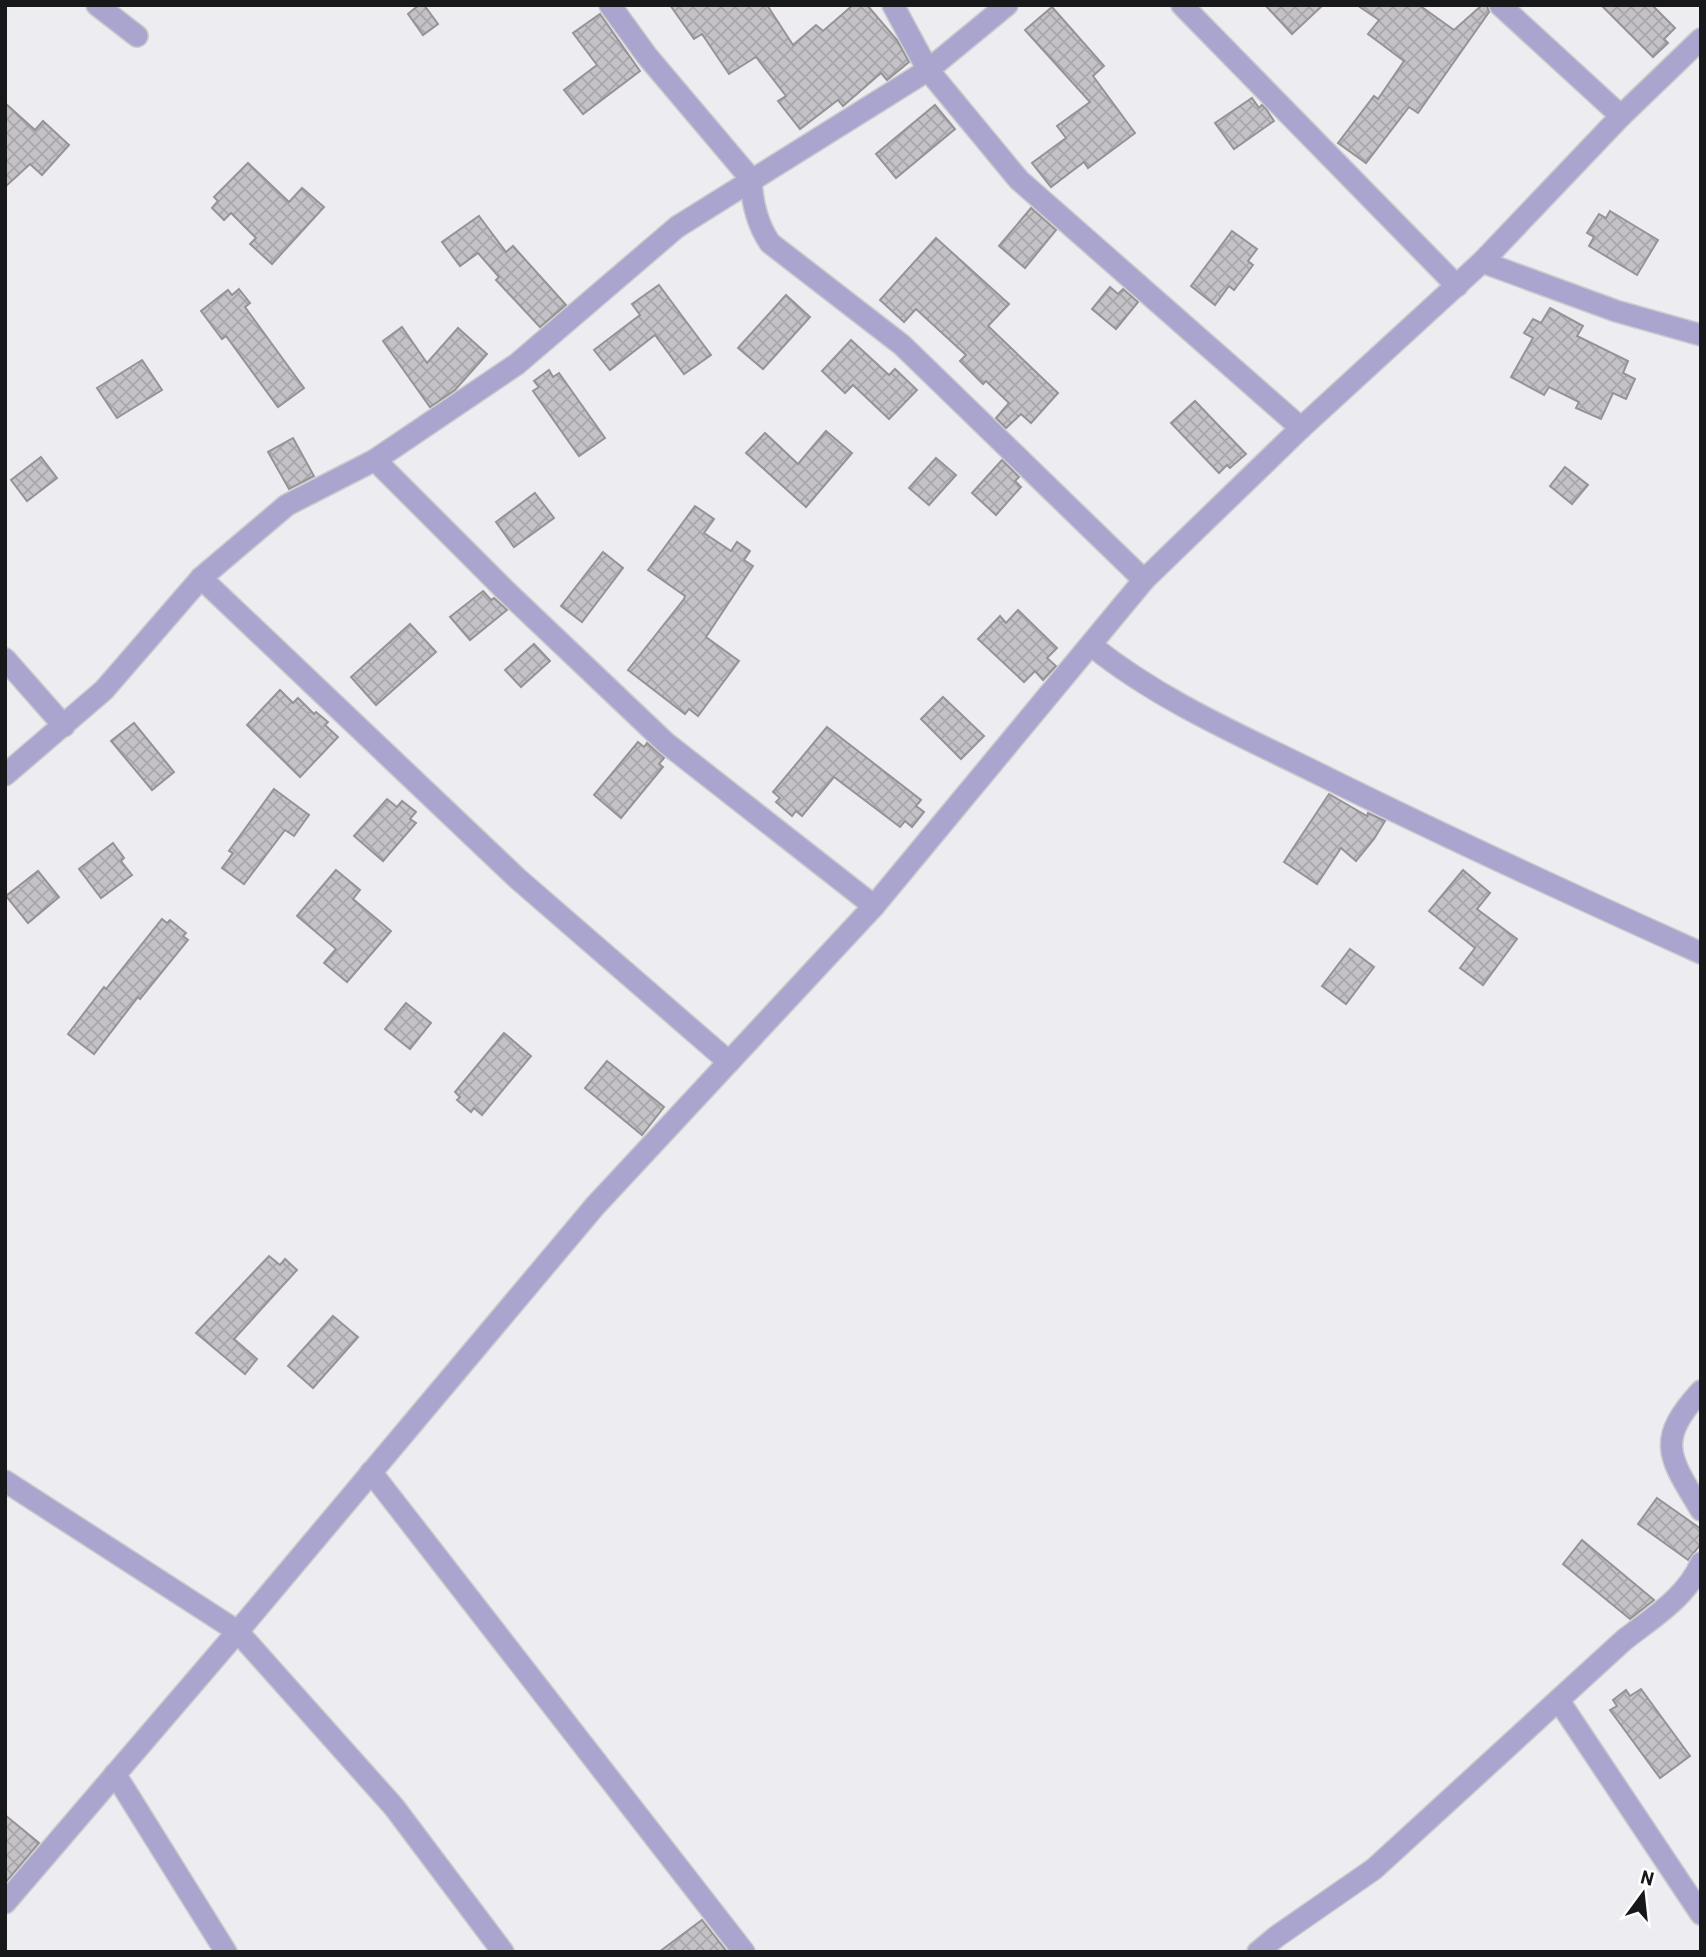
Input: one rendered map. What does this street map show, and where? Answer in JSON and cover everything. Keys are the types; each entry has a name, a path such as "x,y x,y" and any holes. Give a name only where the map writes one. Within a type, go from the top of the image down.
{"street":[{"path":"97,5 137,36"},
{"path":"610,5 647,56 751,179 752,197 760,229 770,243 902,345 1144,580"},
{"path":"893,5 928,69 1019,180 1301,428"},
{"path":"5,775 104,690 201,578 287,505 375,460 517,364 677,227 928,69 1007,5"},
{"path":"1182,5 1457,286"},
{"path":"1500,5 1621,116"},
{"path":"5,1903 595,1206 874,906 1144,580 1301,428 1482,262 1621,116 1701,39"},
{"path":"1482,262 1616,311 1701,335"},
{"path":"375,460 507,592 666,743 874,906"},
{"path":"201,578 518,879 729,1062"},
{"path":"1092,646 1121,669 1215,723 1555,888 1701,953"},
{"path":"5,659 64,726"},
{"path":"1701,1391 1684,1409 1671,1438 1671,1454 1701,1510"},
{"path":"371,1472 744,1952"},
{"path":"5,1482 237,1631 394,1807 503,1952"},
{"path":"1258,1952 1374,1870 1624,1640 1667,1606 1682,1591 1701,1563"},
{"path":"1559,1701 1701,1914"},
{"path":"115,1774 226,1952"}],"building":[{"path":"419,5 424,5 438,24 423,35 408,14"},
{"path":"670,5 767,5 793,45 816,25 823,31 853,5 867,5 897,40 909,62 887,80 881,73 843,106 838,100 800,129 778,101 786,96 756,57 729,74 702,34 694,39"},
{"path":"1265,5 1323,5 1292,34"},
{"path":"1357,5 1419,5 1454,30 1482,5 1487,5 1489,12 1418,113 1409,107 1366,163 1338,143 1374,96 1378,99 1404,61 1368,34 1379,20"},
{"path":"1601,5 1652,5 1675,28 1664,39 1668,43 1653,57"},
{"path":"1052,7 1104,66 1093,76 1135,133 1088,168 1084,162 1051,187 1032,163 1066,138 1057,126 1090,102 1025,30"},
{"path":"600,14 640,71 583,114 564,90 597,65 573,33"},
{"path":"1252,98 1259,108 1262,105 1266,109 1274,121 1234,149 1215,123"},
{"path":"5,103 35,130 43,121 69,145 42,175 30,164 5,187"},
{"path":"935,105 955,129 896,178 876,154"},
{"path":"248,163 289,202 302,188 324,207 272,264 250,244 256,238 231,213 224,220 212,208 218,201 214,197"},
{"path":"1031,208 1056,230 1025,268 999,246"},
{"path":"1610,211 1658,240 1637,275 1589,246 1594,237 1587,233 1599,214 1606,218"},
{"path":"479,216 506,252 513,246 566,305 540,327 496,280 499,277 478,253 460,266 442,242"},
{"path":"1232,231 1257,249 1248,261 1253,265 1234,290 1229,286 1215,305 1191,286"},
{"path":"936,238 1009,304 988,326 1058,393 1031,423 1021,414 1006,428 996,418 1009,403 986,381 983,384 960,361 966,355 916,309 904,322 880,300"},
{"path":"659,285 711,355 684,374 655,335 610,370 594,350 640,315 632,304"},
{"path":"1110,287 1118,294 1123,289 1138,302 1116,329 1092,309"},
{"path":"239,289 250,303 245,307 304,388 278,407 226,336 222,339 201,311 228,290 232,295"},
{"path":"786,295 810,317 763,369 738,348"},
{"path":"1550,308 1583,326 1577,336 1628,361 1623,373 1635,379 1626,399 1613,393 1601,419 1576,408 1579,402 1549,387 1544,395 1511,377 1533,338 1524,333 1533,319 1541,323"},
{"path":"402,327 427,363 458,328 487,354 455,390 430,407 383,341"},
{"path":"851,340 889,375 895,369 917,390 889,419 853,385 845,393 822,371"},
{"path":"142,360 162,390 117,418 97,388"},
{"path":"549,370 553,377 559,373 605,438 579,456 533,391 539,387 534,381"},
{"path":"1195,401 1246,454 1230,468 1227,465 1219,473 1171,423"},
{"path":"826,431 852,453 806,507 746,453 765,433 798,464"},
{"path":"293,438 314,476 289,489 268,452"},
{"path":"41,457 57,478 27,501 11,480"},
{"path":"936,458 956,475 929,505 909,488"},
{"path":"1002,460 1019,477 1015,481 1021,487 996,515 972,493"},
{"path":"1565,467 1588,485 1572,504 1550,486"},
{"path":"535,493 554,518 514,547 496,522"},
{"path":"695,506 714,519 704,533 731,551 737,542 750,551 744,560 753,566 706,637 739,661 698,716 689,709 685,714 628,670 684,599 685,596 648,570"},
{"path":"603,552 623,568 582,622 561,606"},
{"path":"483,591 507,610 470,640 450,617"},
{"path":"1018,610 1057,648 1047,658 1056,666 1043,680 1035,671 1024,682 978,639 1000,616 1006,623"},
{"path":"410,624 436,652 376,705 351,677"},
{"path":"534,644 550,661 521,687 505,670"},
{"path":"280,690 293,703 298,698 314,714 316,712 328,722 325,725 338,737 300,777 247,725"},
{"path":"943,697 984,736 961,759 921,719"},
{"path":"134,723 174,772 152,790 111,741"},
{"path":"827,727 921,800 916,806 924,812 912,827 905,821 900,827 834,777 802,816 796,811 792,816 776,802 780,798 773,792"},
{"path":"638,742 644,747 647,743 664,758 659,764 663,767 621,818 594,795"},
{"path":"274,789 309,815 294,836 285,830 244,884 222,868 233,853 229,851"},
{"path":"1329,794 1367,816 1368,813 1385,821 1356,861 1341,848 1317,884 1284,862"},
{"path":"387,799 397,807 402,801 416,812 410,819 416,823 383,861 354,836"},
{"path":"113,843 124,858 121,861 132,875 101,898 79,869"},
{"path":"336,870 360,890 353,899 391,931 347,982 324,963 336,949 297,916"},
{"path":"1463,870 1490,893 1477,909 1517,939 1483,985 1460,968 1475,948 1429,911"},
{"path":"38,871 59,897 28,923 6,896"},
{"path":"162,919 167,923 170,920 186,933 183,936 188,940 140,999 138,997 94,1054 68,1034"},
{"path":"1350,949 1374,967 1346,1004 1322,986"},
{"path":"406,1003 431,1023 410,1049 385,1029"},
{"path":"504,1033 531,1056 482,1115 474,1108 471,1112 457,1100 460,1097 455,1092"},
{"path":"607,1061 664,1107 642,1135 585,1088"},
{"path":"269,1256 280,1265 285,1259 297,1270 234,1339 257,1359 245,1374 196,1333"},
{"path":"333,1316 358,1337 313,1388 288,1366"},
{"path":"1657,1498 1701,1529 1701,1544 1688,1560 1638,1524"},
{"path":"1582,1540 1654,1600 1630,1619 1563,1564"},
{"path":"1641,1689 1690,1756 1660,1778 1610,1710 1617,1706 1613,1700 1626,1690 1630,1696"},
{"path":"5,1815 39,1843 5,1883"},
{"path":"702,1920 727,1952 659,1952"}]}
